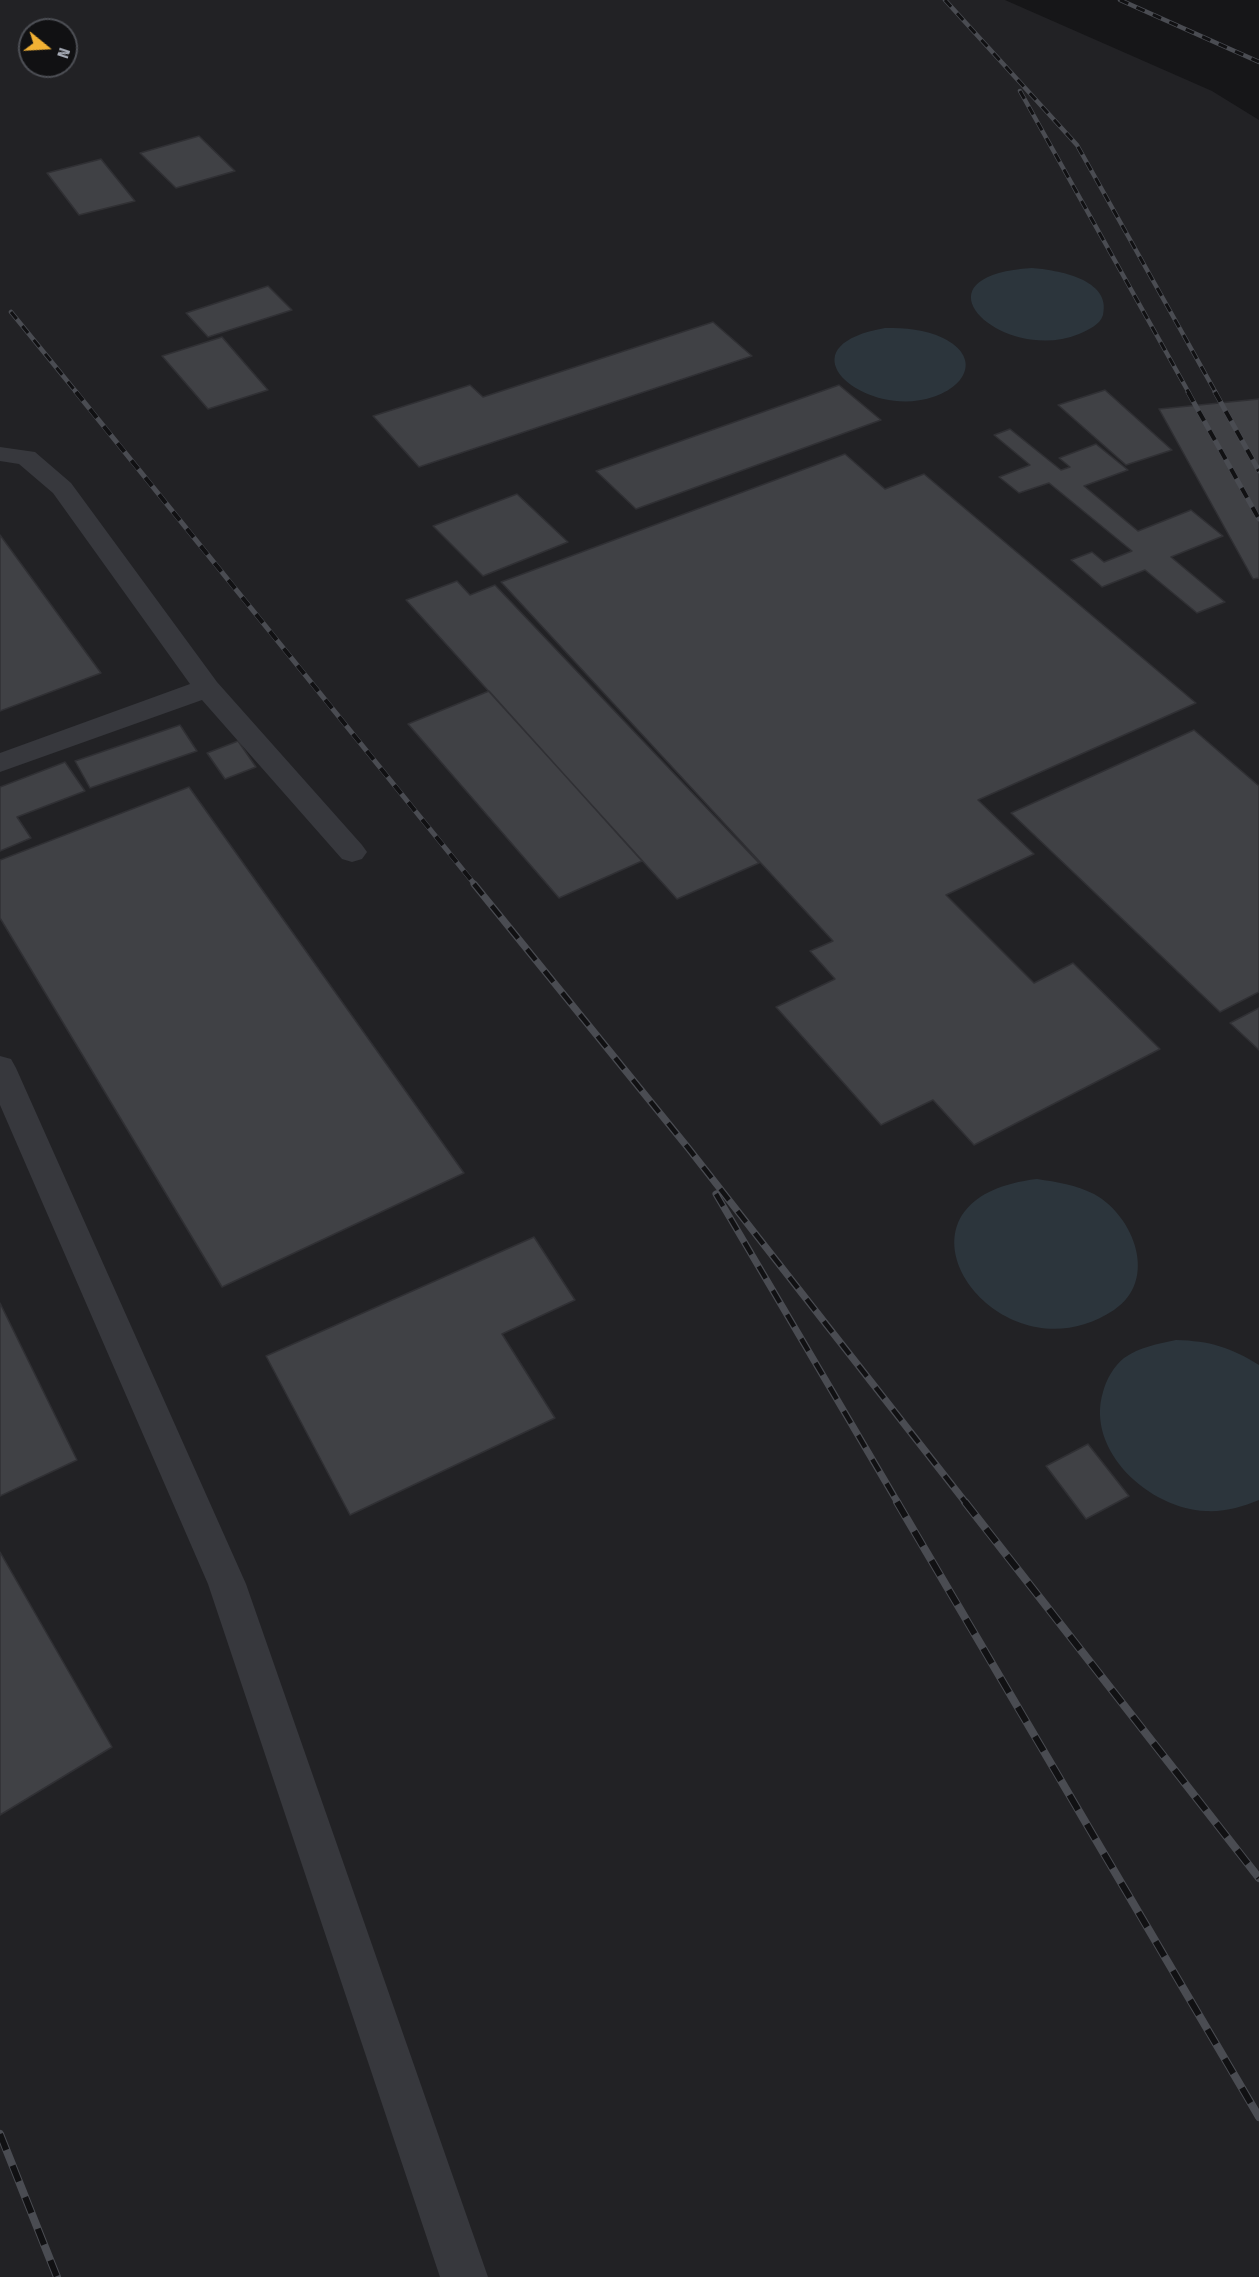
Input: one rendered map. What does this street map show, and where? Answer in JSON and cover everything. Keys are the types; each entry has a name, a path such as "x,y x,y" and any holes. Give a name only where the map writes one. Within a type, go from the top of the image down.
{"street":[{"path":"0,454 26,457 62,488 207,688 352,852"},
{"path":"0,764 207,688"},
{"path":"0,1068 227,1584 464,2277"}],"shaded area":[{"path":"0,0 1005,0 1212,91 1259,120 1259,2277 0,2277"},
{"path":"1032,268 1068,274 1091,285 1099,293 1104,303 1103,315 1099,322 1079,334 1050,340 1022,338 998,329 980,316 971,301 975,286 994,274"},
{"path":"885,328 922,331 943,338 955,346 966,362 961,379 945,392 933,397 907,401 882,399 860,390 843,378 835,364 838,350 853,337"},
{"path":"1037,1179 1073,1186 1094,1194 1120,1217 1130,1232 1136,1249 1138,1266 1135,1282 1128,1297 1114,1310 1070,1328 1028,1325 993,1308 967,1281 955,1250 960,1219 986,1194"},
{"path":"1176,1340 1219,1346 1259,1365 1259,1500 1220,1511 1185,1508 1164,1500 1144,1488 1127,1473 1113,1455 1104,1435 1100,1414 1103,1392 1108,1378 1117,1365 1130,1354 1149,1346"}],"building":[{"path":"199,136 235,171 176,188 140,153"},
{"path":"101,159 135,201 79,215 47,173"},
{"path":"268,286 292,310 208,337 186,313"},
{"path":"713,322 752,356 419,467 373,416 470,385 483,397"},
{"path":"222,337 268,390 208,409 162,356"},
{"path":"839,385 881,420 636,509 596,471"},
{"path":"1105,390 1172,450 1126,465 1058,405"},
{"path":"1259,399 1259,578 1253,579 1159,409"},
{"path":"1010,429 1061,470 1070,467 1059,458 1096,444 1128,470 1084,486 1138,531 1191,510 1223,536 1171,557 1225,602 1197,613 1145,570 1102,587 1071,560 1092,552 1104,562 1132,551 1049,483 1019,493 999,477 1030,465 994,435"},
{"path":"845,454 885,489 924,474 1196,703 978,800 1034,854 946,895 1034,983 1073,963 1160,1049 974,1145 933,1100 881,1125 776,1007 835,979 810,951 833,941 501,582"},
{"path":"517,494 568,542 483,576 433,526"},
{"path":"0,535 101,673 0,711"},
{"path":"457,581 470,595 495,585 759,863 677,899 406,600"},
{"path":"489,691 642,861 559,898 408,724"},
{"path":"180,725 197,751 90,788 75,761"},
{"path":"1194,730 1259,786 1259,992 1220,1012 1011,813"},
{"path":"238,741 256,767 225,779 207,753"},
{"path":"65,762 85,791 17,817 31,838 0,851 0,787"},
{"path":"189,787 464,1173 222,1287 0,918 0,860"},
{"path":"1259,1008 1259,1050 1230,1023"},
{"path":"534,1237 575,1300 502,1334 555,1418 350,1515 266,1356"},
{"path":"0,1303 77,1460 0,1496"},
{"path":"1088,1444 1129,1496 1086,1519 1046,1466"},
{"path":"0,1552 112,1747 0,1815"}],"railway":[{"path":"945,0 1077,145 1216,393"},
{"path":"1120,0 1259,62"},
{"path":"1020,91 1189,393"},
{"path":"11,312 77,393"},
{"path":"76,392 476,886"},
{"path":"1188,392 1259,519"},
{"path":"1215,392 1259,471"},
{"path":"474,884 689,1149 966,1503"},
{"path":"716,1194 898,1503"},
{"path":"897,1502 1259,2117"},
{"path":"965,1502 1259,1878"},
{"path":"0,2134 57,2277"}]}
